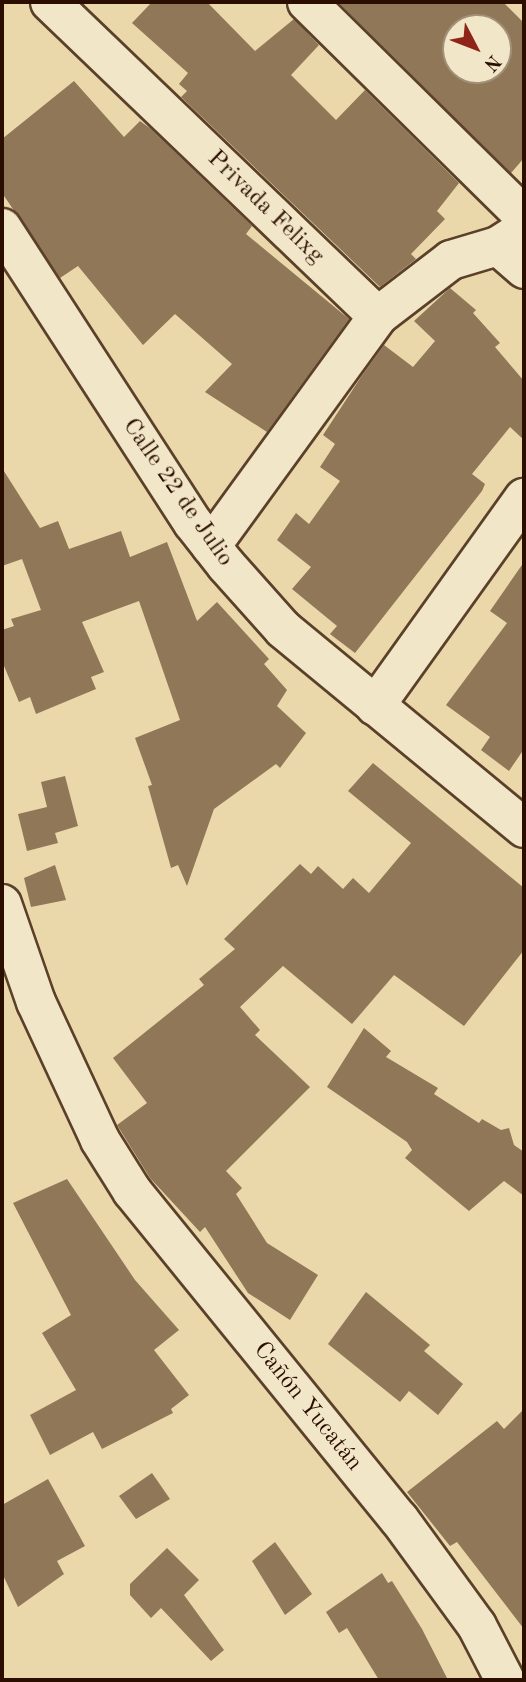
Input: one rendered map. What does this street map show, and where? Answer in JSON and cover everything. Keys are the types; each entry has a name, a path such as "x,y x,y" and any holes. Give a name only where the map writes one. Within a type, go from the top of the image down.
{"street":[{"name":"Privada Felixg","path":"50,2 379,316"},
{"path":"307,2 524,216"},
{"name":"Calle 22 de Julio","path":"2,228 211,547 283,629 524,828"},
{"path":"211,547 379,316 451,260 516,248"},
{"path":"375,706 524,498"},
{"name":"Cañón Yucatán","path":"2,904 36,1002 100,1140 180,1252 399,1518 477,1626 505,1680"}],"building":[{"path":"152,2 207,2 255,51 294,19 319,45 291,75 336,120 365,90 459,183 437,211 445,219 411,254 416,259 380,287 181,97 187,91 179,84 188,73 132,23"},
{"path":"338,2 503,2 524,23 524,158 511,173"},
{"path":"74,81 124,137 140,121 151,129 252,226 246,234 349,319 267,432 205,392 232,364 175,314 143,345 78,266 60,278 2,193 2,139"},
{"path":"450,288 476,310 473,313 500,343 495,347 524,381 524,440 510,427 472,474 485,484 482,491 355,653 330,634 337,626 292,589 311,567 277,540 296,513 309,524 340,481 320,467 335,444 323,435 361,377 384,345 413,367 435,341 414,321"},
{"path":"2,468 40,528 58,521 69,549 121,531 130,557 167,542 197,621 217,602 269,659 264,664 287,690 277,706 306,733 280,768 276,764 214,809 187,886 178,865 171,868 148,786 152,785 135,738 180,720 139,601 82,622 104,672 91,677 96,689 36,714 30,697 19,702 2,661 2,630 14,626 11,619 41,610 22,559 2,566"},
{"path":"524,562 524,749 509,771 481,750 490,737 446,705 507,623 490,611"},
{"path":"373,763 524,888 524,950 464,1026 394,975 352,1024 283,966 240,1007 260,1030 255,1035 310,1087 226,1171 242,1188 236,1194 267,1243 318,1275 290,1320 248,1293 205,1227 200,1232 150,1178 117,1125 147,1103 113,1058 204,985 199,979 235,949 224,939 300,864 311,874 318,866 343,889 353,878 369,893 411,843 348,791"},
{"path":"65,776 78,826 55,833 58,843 27,851 18,814 47,807 41,782"},
{"path":"55,865 66,900 31,907 24,878"},
{"path":"364,1028 391,1051 386,1057 438,1088 434,1094 479,1123 482,1119 501,1130 509,1128 514,1145 524,1152 524,1196 504,1181 469,1211 405,1158 412,1150 407,1142 327,1087"},
{"path":"67,1179 135,1280 179,1330 154,1350 189,1395 171,1409 173,1413 102,1449 93,1432 50,1455 30,1415 76,1390 42,1333 71,1315 13,1203"},
{"path":"366,1292 430,1345 424,1351 463,1384 438,1415 409,1391 400,1402 328,1344"},
{"path":"524,1409 524,1629 457,1542 450,1546 407,1492 497,1421 504,1429"},
{"path":"152,1473 170,1499 136,1519 119,1496"},
{"path":"48,1479 85,1546 57,1561 64,1574 18,1607 2,1573 2,1505"},
{"path":"275,1542 312,1594 285,1615 252,1561"},
{"path":"167,1548 199,1580 184,1595 224,1650 211,1661 161,1608 151,1618 130,1595 130,1584"},
{"path":"382,1573 388,1583 392,1581 422,1629 448,1680 379,1680 347,1628 339,1633 326,1612"}]}
